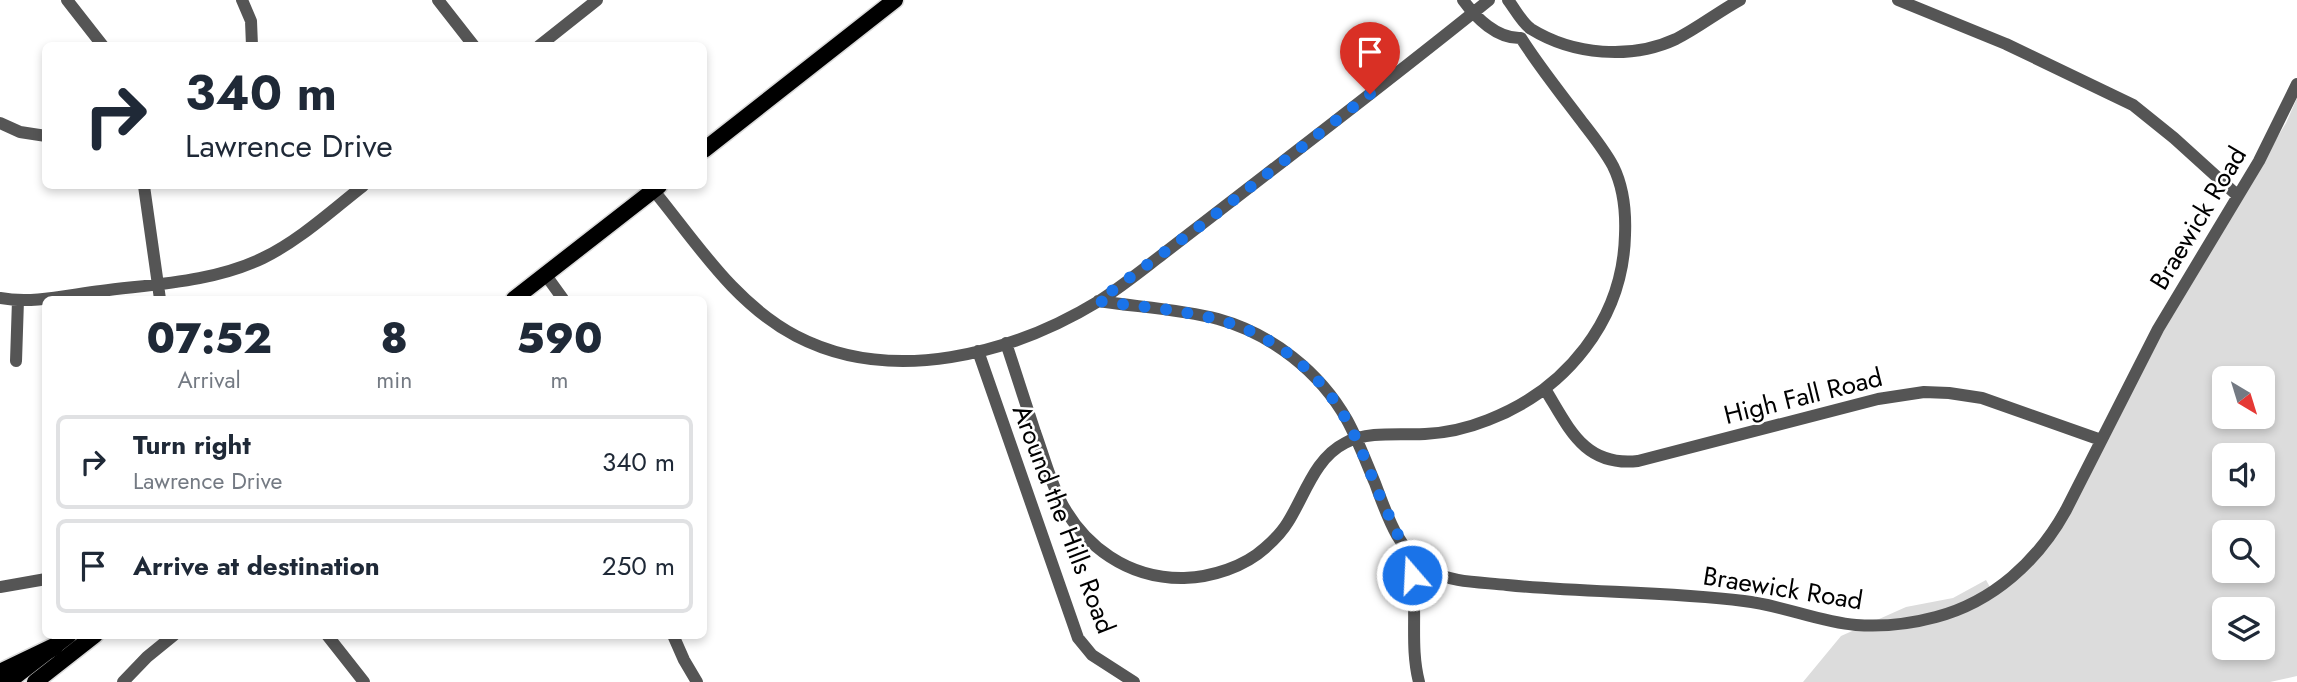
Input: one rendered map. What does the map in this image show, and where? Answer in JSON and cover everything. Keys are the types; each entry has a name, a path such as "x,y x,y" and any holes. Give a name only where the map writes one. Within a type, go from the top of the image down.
{"highway":[{"path":"0,673 54,647"}],"main road":[{"path":"707,148 895,0"},
{"path":"518,296 651,189"},
{"path":"8,682 64,639"},
{"path":"35,682 90,639"}],"street":[{"path":"67,0 100,42"},
{"path":"243,0 252,25 252,42"},
{"path":"438,0 471,42"},
{"path":"544,42 597,0"},
{"path":"1463,0 1473,13 1498,32 1514,38 1526,33 1607,52 1649,48 1674,40 1740,0"},
{"path":"656,189 734,290 769,320 798,337 841,353 886,361 927,360 978,351 1053,325 1098,301 1208,220 1489,0"},
{"path":"1006,343 1052,482 1067,512 1082,533 1104,553 1121,564 1160,577 1193,577 1218,573 1252,558 1284,529 1322,461 1340,445 1368,436 1429,434 1466,427 1509,411 1545,389 1584,351 1611,304 1624,255 1625,212 1618,178 1606,154 1534,59 1526,33 1508,0"},
{"path":"1899,0 2006,44 2133,105 2154,120 2238,196"},
{"name":"Braewick Road","path":"1098,301 1206,316 1235,325 1265,339 1293,358 1317,380 1343,413 1405,550 1419,564 1433,572 1457,580 1536,588 1747,601 1830,622 1855,625 1910,623 1939,616 1977,601 2005,583 2024,566 2058,524 2170,307 2267,146 2297,84"},
{"path":"0,123 20,132 42,135"},
{"path":"144,189 160,296"},
{"path":"70,296 221,274 263,258 299,237 359,189"},
{"path":"545,274 561,296"},
{"path":"0,298 42,299"},
{"path":"16,361 18,300"},
{"name":"Around the Hills Road","path":"978,351 1078,638 1094,657 1134,682"},
{"name":"High Fall Road","path":"1545,389 1580,443 1597,456 1617,461 1638,461 1878,399 1924,392 1982,398 2101,440"},
{"path":"1405,550 1415,587 1415,656 1419,682"},
{"path":"0,587 42,580"},
{"path":"122,682 169,639"},
{"path":"330,639 358,680"},
{"path":"675,639 697,682"}],"shaded area":[{"path":"2297,98 2297,676 2270,682 1803,682 1841,636 1906,607 1953,598 1986,580 1995,596 2023,574 2185,290 2286,123"}],"route":[{"path":"1370,94 1208,220 1098,301 1206,316 1227,322 1272,343 1299,363 1328,393 1351,427 1405,550 1412,575"}]}
